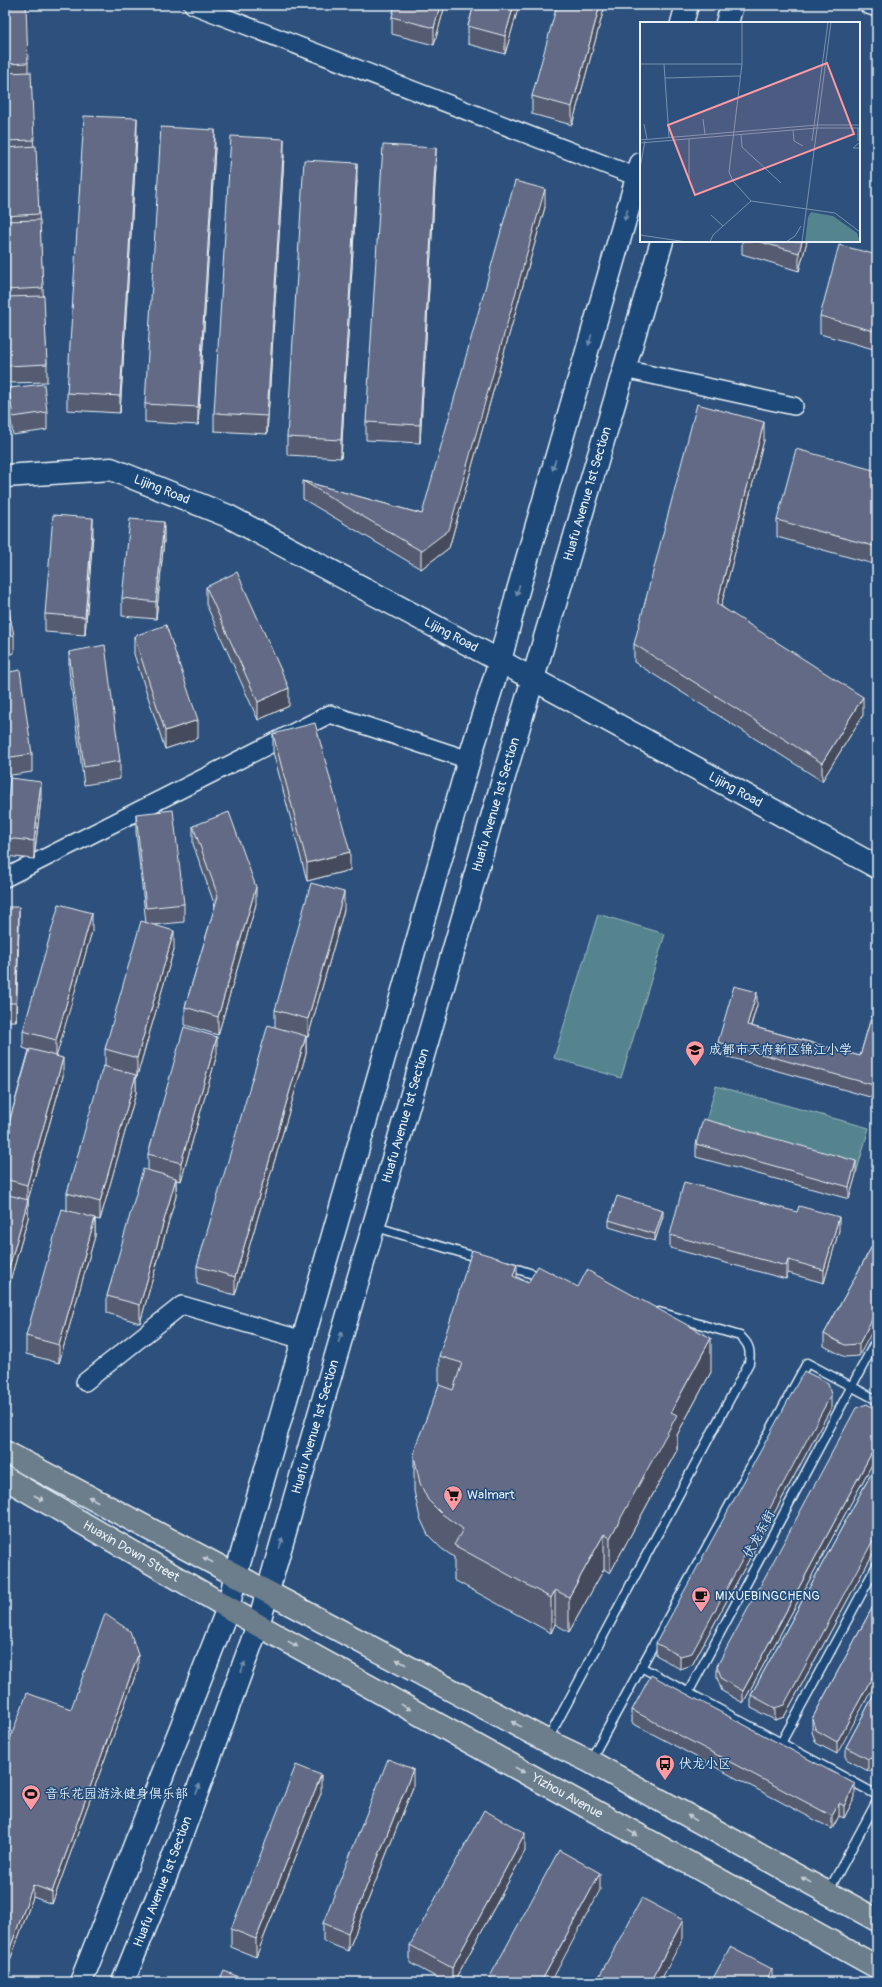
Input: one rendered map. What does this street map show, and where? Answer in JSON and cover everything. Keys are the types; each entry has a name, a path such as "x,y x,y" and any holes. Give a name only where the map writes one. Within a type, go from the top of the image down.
{"main road":[{"path":"682,22 687,5"},
{"path":"727,22 732,5"},
{"path":"81,1982 228,1608 236,1574 469,760 500,660 517,594 639,171"},
{"name":"Huafu Avenue 1st Section","path":"123,1982 173,1858 258,1625 532,678 662,242"},
{"name":"Lijing Road","path":"5,476 111,469 228,516 500,660 877,867"},
{"path":"5,1452 267,1590 548,1741 590,1761 877,1920"},
{"name":"Huaxin Down Street","path":"5,1478 258,1625"},
{"name":"Yizhou Avenue","path":"258,1625 877,1968"}],"street":[{"path":"193,5 639,171"},
{"path":"868,5 877,8"},
{"path":"624,368 794,406"},
{"path":"5,878 330,714 469,760"},
{"path":"84,1382 182,1305 303,1340"}],"lane":[{"path":"373,1226 486,1260"},
{"path":"501,1264 553,1280"},
{"path":"548,1741 749,1363 751,1353 748,1343 740,1336 650,1309"},
{"name":"伏龙东街","path":"688,1692 877,1339"},
{"path":"590,1761 807,1363 877,1400"},
{"path":"781,1744 877,1565"},
{"path":"641,1667 877,1795"},
{"path":"828,1892 877,1801"}],"green space":[{"path":"598,914 665,934 621,1078 554,1058"},
{"path":"716,1086 869,1128 856,1174 703,1132"}],"building":[{"path":"5,5 26,5 28,63 5,64"},
{"path":"395,5 440,5 434,28 392,17"},
{"path":"474,5 514,5 505,36 468,26"},
{"path":"557,5 600,5 572,107 532,96"},
{"path":"31,72 34,140 5,141 5,73"},
{"path":"84,116 137,118 120,396 67,393"},
{"path":"161,127 215,130 198,407 145,404"},
{"path":"231,136 284,139 267,416 214,413"},
{"path":"383,145 436,148 420,425 366,422"},
{"path":"36,146 39,214 5,216 5,148"},
{"path":"304,160 357,163 341,440 287,437"},
{"path":"515,181 545,189 449,530 421,551 303,481 422,514"},
{"path":"40,220 43,288 5,290 5,221"},
{"path":"760,242 802,242 799,253"},
{"path":"839,245 877,255 877,332 820,316"},
{"path":"44,296 47,364 8,366 5,297"},
{"path":"44,384 47,412 13,417 9,388"},
{"path":"697,404 764,422 717,604 863,697 822,763 634,644"},
{"path":"796,449 877,471 877,547 777,520"},
{"path":"53,515 93,518 85,617 45,614"},
{"path":"130,519 164,522 156,602 122,598"},
{"path":"237,572 289,688 258,702 206,587"},
{"path":"5,593 14,635 5,637"},
{"path":"166,625 198,720 165,731 134,636"},
{"path":"105,645 120,761 84,767 69,652"},
{"path":"20,670 32,754 5,758 5,673"},
{"path":"315,723 350,852 307,863 273,734"},
{"path":"10,778 41,782 34,841 5,838"},
{"path":"173,810 184,904 146,908 136,814"},
{"path":"229,812 256,887 218,1017 185,1007 218,896 193,826"},
{"path":"311,883 344,892 308,1019 275,1010"},
{"path":"59,904 92,913 56,1040 23,1031"},
{"path":"5,907 19,907 16,1003 5,1003"},
{"path":"141,921 174,931 137,1058 105,1049"},
{"path":"734,986 757,992 747,1025 860,1056 877,997 877,1086 718,1042"},
{"path":"268,1025 306,1036 235,1277 197,1266"},
{"path":"184,1027 217,1037 181,1163 148,1154"},
{"path":"30,1049 63,1058 27,1185 5,1179 5,1137"},
{"path":"103,1066 136,1075 100,1202 67,1193"},
{"path":"703,1119 856,1161 849,1187 696,1144"},
{"path":"143,1169 176,1178 140,1305 107,1296"},
{"path":"684,1182 797,1212 799,1206 839,1217 824,1270 788,1260 786,1266 670,1235"},
{"path":"5,1194 28,1200 5,1282"},
{"path":"617,1196 663,1210 655,1234 609,1220"},
{"path":"62,1209 95,1218 59,1345 26,1336"},
{"path":"877,1237 877,1310 859,1344 845,1345 824,1334"},
{"path":"472,1250 517,1264 513,1276 528,1283 538,1266 578,1287 587,1270 711,1338 671,1412 677,1415 610,1538 604,1534 569,1597 555,1590 551,1598 454,1545 463,1529 442,1514 428,1500 420,1483 414,1456 416,1445 439,1385 453,1390 462,1363 439,1356"},
{"path":"804,1371 828,1383 831,1395 692,1653 680,1656 656,1643"},
{"path":"867,1404 877,1410 877,1443 743,1691 722,1679 717,1666 856,1408"},
{"path":"877,1463 877,1533 784,1705 775,1708 751,1695"},
{"path":"877,1599 877,1668 837,1742 816,1730 812,1719"},
{"path":"105,1614 130,1631 138,1655 52,1892 33,1885 5,1962 5,1753 27,1693 71,1709"},
{"path":"651,1675 855,1784 844,1806 839,1803 832,1816 632,1710"},
{"path":"877,1689 877,1756 868,1759 846,1747"},
{"path":"388,1759 413,1769 348,1933 323,1923"},
{"path":"296,1765 321,1775 256,1939 231,1929"},
{"path":"484,1810 525,1833 452,1968 410,1945"},
{"path":"559,1850 600,1873 541,1982 487,1982"},
{"path":"642,1898 683,1920 650,1982 596,1982"},
{"path":"730,1947 772,1969 765,1982 711,1982"},
{"path":"224,1971 252,1982 219,1982"}],"place":[{"name":"成都市天府新区锦江小学","path":"695,1067"},
{"name":"Walmart","path":"453,1512"},
{"name":"MIXUEBINGCHENG","path":"701,1613"},
{"name":"伏龙小区","path":"665,1781"},
{"name":"音乐花园游泳健身俱乐部","path":"31,1811"}]}
